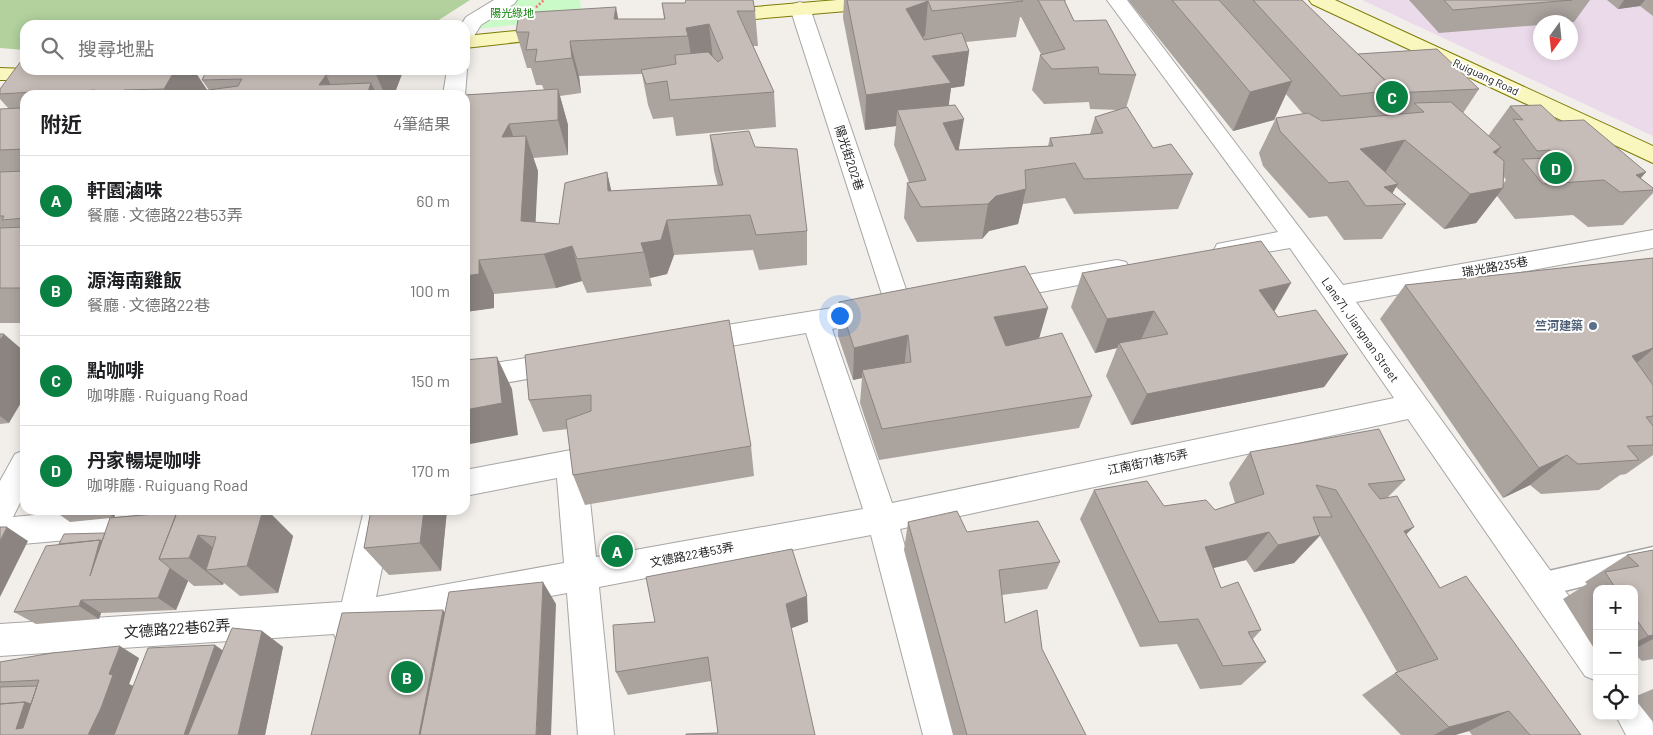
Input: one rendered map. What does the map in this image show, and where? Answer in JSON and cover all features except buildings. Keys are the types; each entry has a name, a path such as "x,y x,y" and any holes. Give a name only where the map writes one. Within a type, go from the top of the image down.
{"street":[{"path":"470,26 473,21 507,0"},
{"path":"702,18 898,0"},
{"name":"Lane71, Jiangnan Street","path":"1117,0 1296,238 1593,658"},
{"name":"Ruiguang Road","path":"1319,0 1653,155"},
{"name":"陽光街202巷","path":"800,8 909,306 816,322"},
{"path":"470,41 573,31"},
{"path":"0,74 20,74"},
{"path":"25,90 35,75"},
{"path":"455,90 457,75"},
{"path":"1199,255 1296,238"},
{"name":"瑞光路235巷","path":"1336,296 1653,239"},
{"path":"976,294 1141,265"},
{"path":"670,346 816,322 882,519 941,735"},
{"path":"470,378 582,360"},
{"name":"江南街71巷75弄","path":"882,519 1413,406"},
{"path":"470,482 571,463 596,735"},
{"path":"0,511 20,473"},
{"path":"344,662 378,515"},
{"path":"0,532 172,517"},
{"name":"文德路22巷53弄","path":"354,617 882,519"},
{"name":"文德路22巷62弄","path":"0,640 170,643 354,617"},
{"path":"1637,720 1648,735"}],"lane":[{"path":"1540,585 1653,558"}],"shaded area":[{"path":"1362,0 1653,0 1653,136"}],"green space":[{"path":"0,0 470,0 439,20 20,20 20,50 0,48"},
{"name":"陽光綠地","path":"507,0 580,0 582,18 475,29"}],"place":[{"name":"點咖啡","path":"1392,97"},
{"name":"丹家暢堤咖啡","path":"1556,168"},
{"name":"竺河建築","path":"1593,326"},
{"name":"軒園滷味","path":"617,551"},
{"name":"源海南雞飯","path":"407,677"}]}
